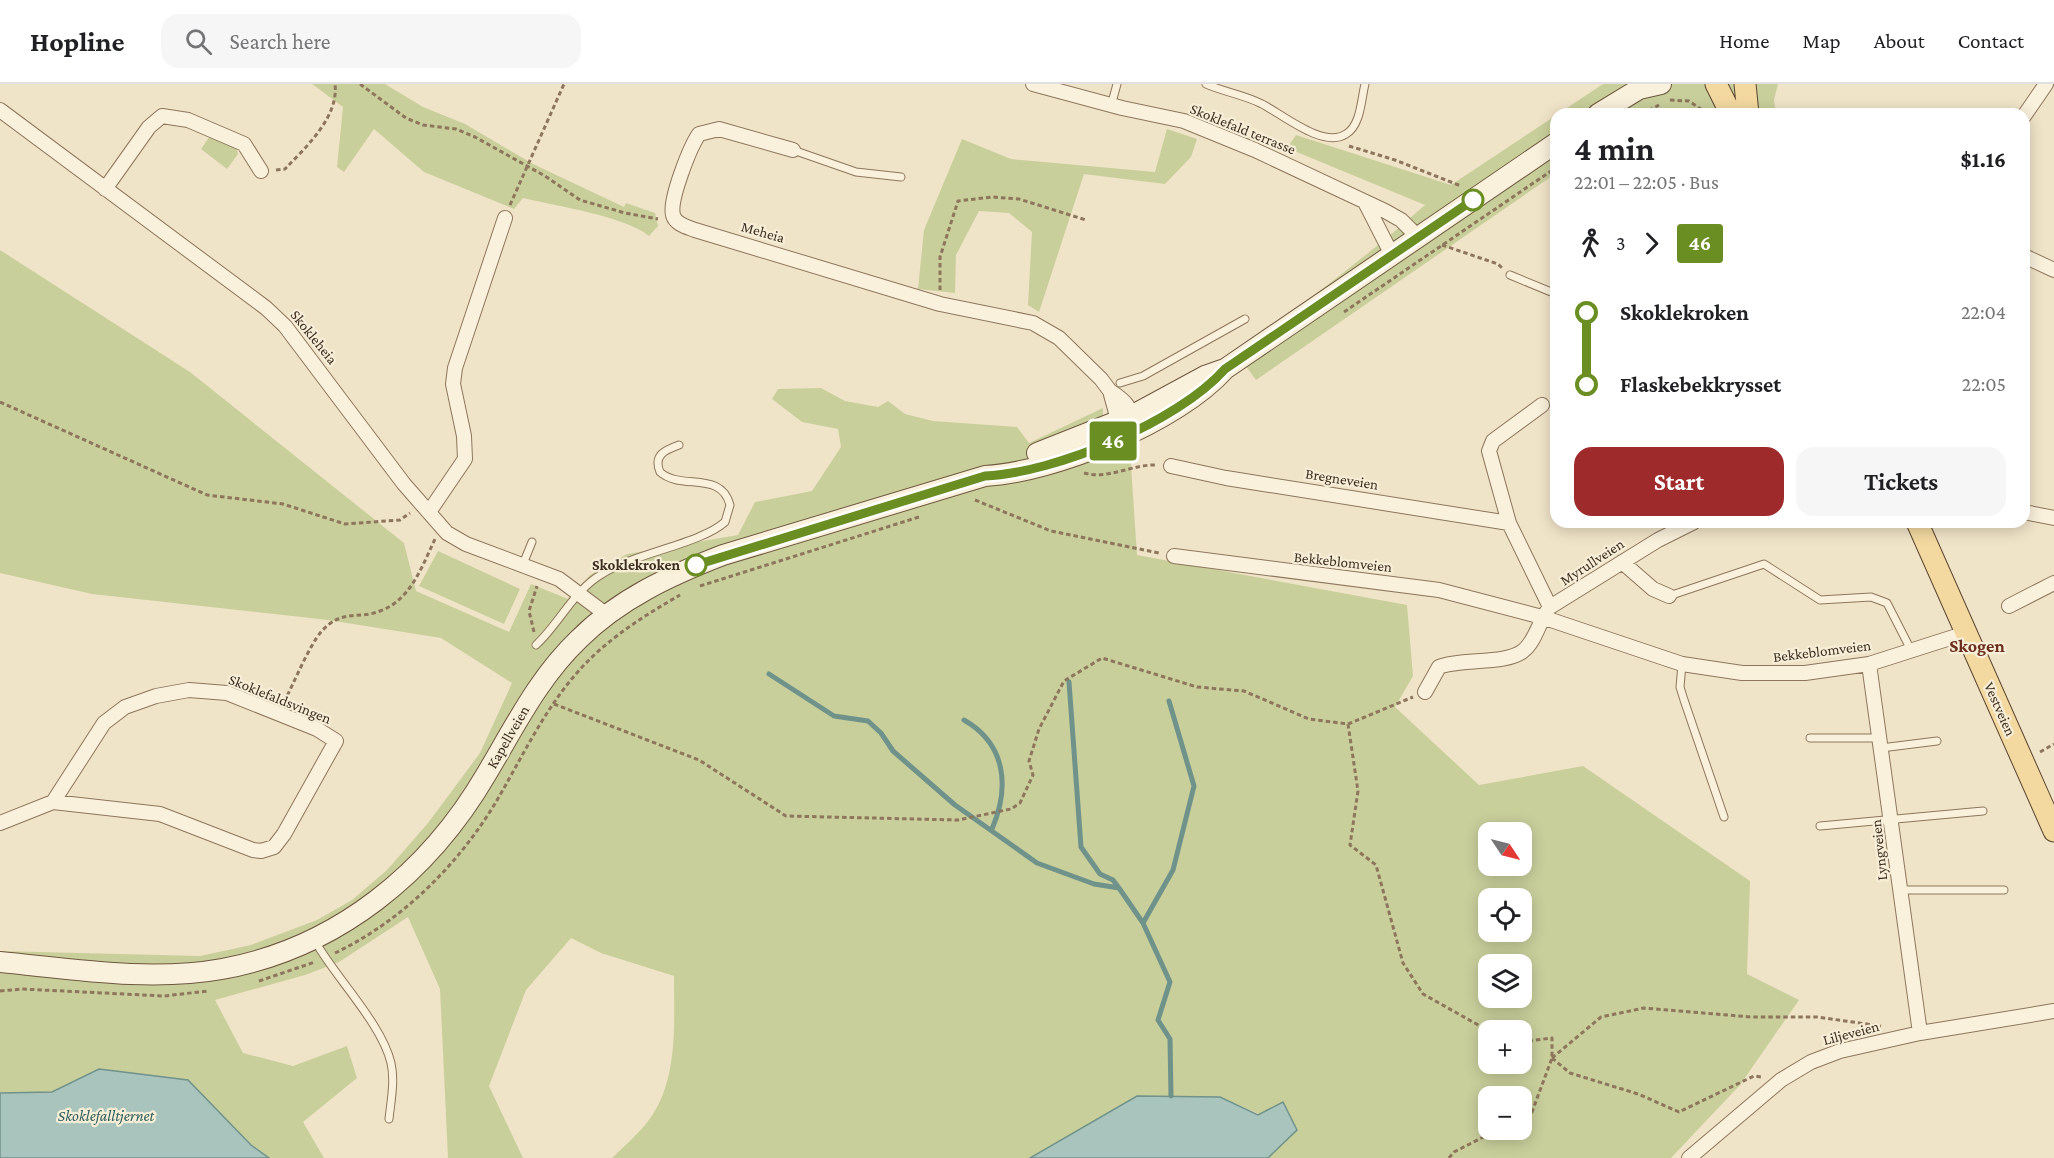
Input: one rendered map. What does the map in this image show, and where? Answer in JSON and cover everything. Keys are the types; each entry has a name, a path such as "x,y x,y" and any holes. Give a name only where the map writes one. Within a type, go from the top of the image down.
{"main road":[{"path":"1617,108 1640,87 1661,84"},
{"path":"1728,84 1716,84 1728,108"},
{"path":"1745,84 1747,108"},
{"name":"Kapellveien","path":"0,962 128,973 193,973 252,961 314,938 378,900 419,865 442,839 482,782 545,678 579,638 607,615 655,584 705,562 985,476 1002,465 1128,422 1205,376 1225,369 1550,147"},
{"name":"Vestveien","path":"1920,528 2054,831"},
{"name":"Kapellveien","path":"0,973 41,967"}],"street":[{"name":"Skoklefald terrasse","path":"1033,84 1111,106 1184,122 1218,134 1401,220 1418,237"},
{"path":"2030,108 2046,84"},
{"name":"Skokleheia","path":"0,110 266,308 285,326 440,527 466,544 542,571 580,594 607,615"},
{"path":"105,189 149,127 162,116 188,120 244,144 261,171"},
{"path":"674,218 672,211 677,191 690,150 699,134 718,129 793,150"},
{"path":"1365,202 1392,255"},
{"path":"425,509 465,459 464,436 453,384 455,368 505,218"},
{"name":"Meheia","path":"674,218 683,226 695,230 795,258 940,304 1025,320 1047,329 1093,371 1115,387 1124,399 1128,422"},
{"path":"2030,259 2054,270"},
{"path":"1425,692 1439,667 1516,656 1524,651 1546,612 1509,523 1499,494 1489,447 1493,441 1542,405"},
{"name":"Bregneveien","path":"1171,466 1226,478 1509,523"},
{"path":"2030,513 2054,518"},
{"name":"Myrullveien","path":"1546,612 1622,562 1683,528"},
{"name":"Bekkeblomveien","path":"1174,556 1439,590 1546,612 1682,664 1742,673 1774,674 1869,664 1966,633"},
{"path":"1622,562 1653,589 1669,596"},
{"path":"2009,606 2054,583"},
{"name":"Lyngveien","path":"1869,664 1920,1033"},
{"name":"Skoklefaldsvingen","path":"0,823 52,802 160,814 245,848 267,850 279,842 336,741 327,733 215,691 177,692 135,703 117,712 98,730 52,802"},
{"name":"Liljeveien","path":"1689,1158 1781,1080 1811,1062 1840,1051 1920,1033 2054,1011"}],"lane":[{"path":"1111,106 1117,84"},
{"path":"1206,84 1261,103 1309,133 1331,137 1343,136 1355,124 1365,84"},
{"path":"793,150 856,172 901,177"},
{"path":"1510,275 1550,292"},
{"path":"1115,387 1143,376 1245,320"},
{"path":"536,645 580,594 604,572 639,555 697,536 724,522 730,506 726,494 708,483 664,475 658,468 659,456 662,452 679,445"},
{"path":"523,564 532,542"},
{"path":"1669,596 1764,564 1820,600 1870,597 1887,603 1912,652"},
{"path":"1682,664 1680,687 1683,700 1724,817"},
{"path":"1810,738 1880,743 1937,741"},
{"path":"1820,826 1983,811"},
{"path":"1900,890 2004,890"},
{"path":"314,938 371,1024 391,1062 393,1088 389,1119"}],"path":[{"path":"261,171 285,170 304,149 335,105 335,84"},
{"path":"360,84 406,118 423,125 456,129 580,200 625,213 658,219 674,218"},
{"path":"505,218 525,167 564,84"},
{"path":"1654,108 1669,100 1697,105 1701,108"},
{"path":"1331,137 1341,144 1455,182 1465,189"},
{"path":"940,304 940,257 958,201 992,197 1019,199 1086,220"},
{"path":"1451,250 1498,264 1510,275"},
{"path":"0,402 207,495 283,504 345,524 400,520 425,509"},
{"path":"1082,472 1102,476 1134,466 1171,466"},
{"path":"975,500 1051,531 1174,556"},
{"path":"278,713 321,632 343,615 380,612 398,600 415,582 440,527"},
{"path":"536,645 529,611 542,571"},
{"path":"554,704 699,760 786,816 958,820 1011,809 1020,802 1033,775 1029,761 1039,729 1064,681 1102,658 1197,687 1244,691 1309,719 1348,724 1425,692"},
{"path":"1348,724 1358,791 1350,845 1376,865 1403,963 1423,994 1478,1025"},
{"path":"2034,755 2054,744"},
{"path":"1552,1058 1601,1017 1644,1008 1751,1017 1817,1017 1878,1025 1902,1037"},
{"path":"1532,1041 1552,1038 1552,1058 1532,1112"},
{"path":"1552,1058 1570,1073 1638,1094 1679,1112 1754,1076 1781,1080"},
{"path":"1449,1158 1454,1152 1478,1140"}],"green space":[{"path":"312,84 385,84 423,107 465,124 533,164 624,207 626,203 655,213 658,226 649,236 638,229 607,217 523,198 514,209 424,172 374,129 344,172 337,167 343,107"},
{"path":"1603,84 1778,84 1774,100 1775,108 1567,108"},
{"path":"1550,119 1550,177 1256,380 1235,351 1333,281 1425,205 1287,148 1296,135 1451,185"},
{"path":"1167,129 1197,139 1191,157 1165,184 1084,174 1039,312 1028,305 1032,232 1009,213 979,211 956,255 955,293 918,289 924,230 962,139 1011,159 1155,172"},
{"path":"210,136 236,147 238,154 227,169 201,149"},
{"path":"0,250 190,372 404,543 416,591 509,632 531,584 568,599 590,575 627,554 738,535 755,502 812,491 841,447 838,429 802,422 772,399 778,389 821,388 845,401 878,407 888,401 905,414 933,421 1017,427 1029,443 1103,408 1102,460 1130,450 1137,555 1407,605 1413,676 1395,707 1479,785 1583,766 1750,881 1747,974 1799,1000 1740,1085 1671,1158 1268,1158 1296,1130 1220,1097 1137,1096 1030,1158 612,1158 645,1125 664,1092 674,1034 674,976 601,953 571,938 526,990 489,1086 523,1158 448,1158 440,989 408,917 339,962 305,975 215,1000 243,1053 293,1066 347,1046 357,1078 303,1122 324,1158 269,1158 251,1145 99,1069 52,1092 0,1093 0,951 200,956 251,945 317,920 352,900 387,870 428,823 480,753 512,683 441,638 328,620 92,594 0,573"},
{"path":"438,551 520,589 504,624 419,586"}],"water":[{"name":"Skoklefalltjernet","path":"99,1069 188,1080 251,1145 269,1158 0,1158 0,1093 52,1092"},
{"path":"1137,1096 1220,1097 1258,1115 1283,1102 1297,1130 1268,1158 1030,1158"}],"waterway":[{"path":"769,674 834,716 868,721 881,733 893,751 955,805 1037,863 1094,884 1119,888 1143,923 1170,982 1158,1020 1170,1039 1171,1096"},
{"path":"1069,682 1081,847 1100,874 1113,880 1119,888"},
{"path":"1143,923 1173,870 1194,786 1169,701"},
{"path":"964,720 989,741 1000,768 1001,798 992,829"}],"bus line":[{"name":"46","path":"696,565 985,476 1006,475 1113,441 1166,415 1196,396 1210,386 1225,369 1473,200"}],"place":[{"name":"Skoklekroken","path":"696,565"}],"district":[{"name":"Skogen","path":"1977,646"}]}
